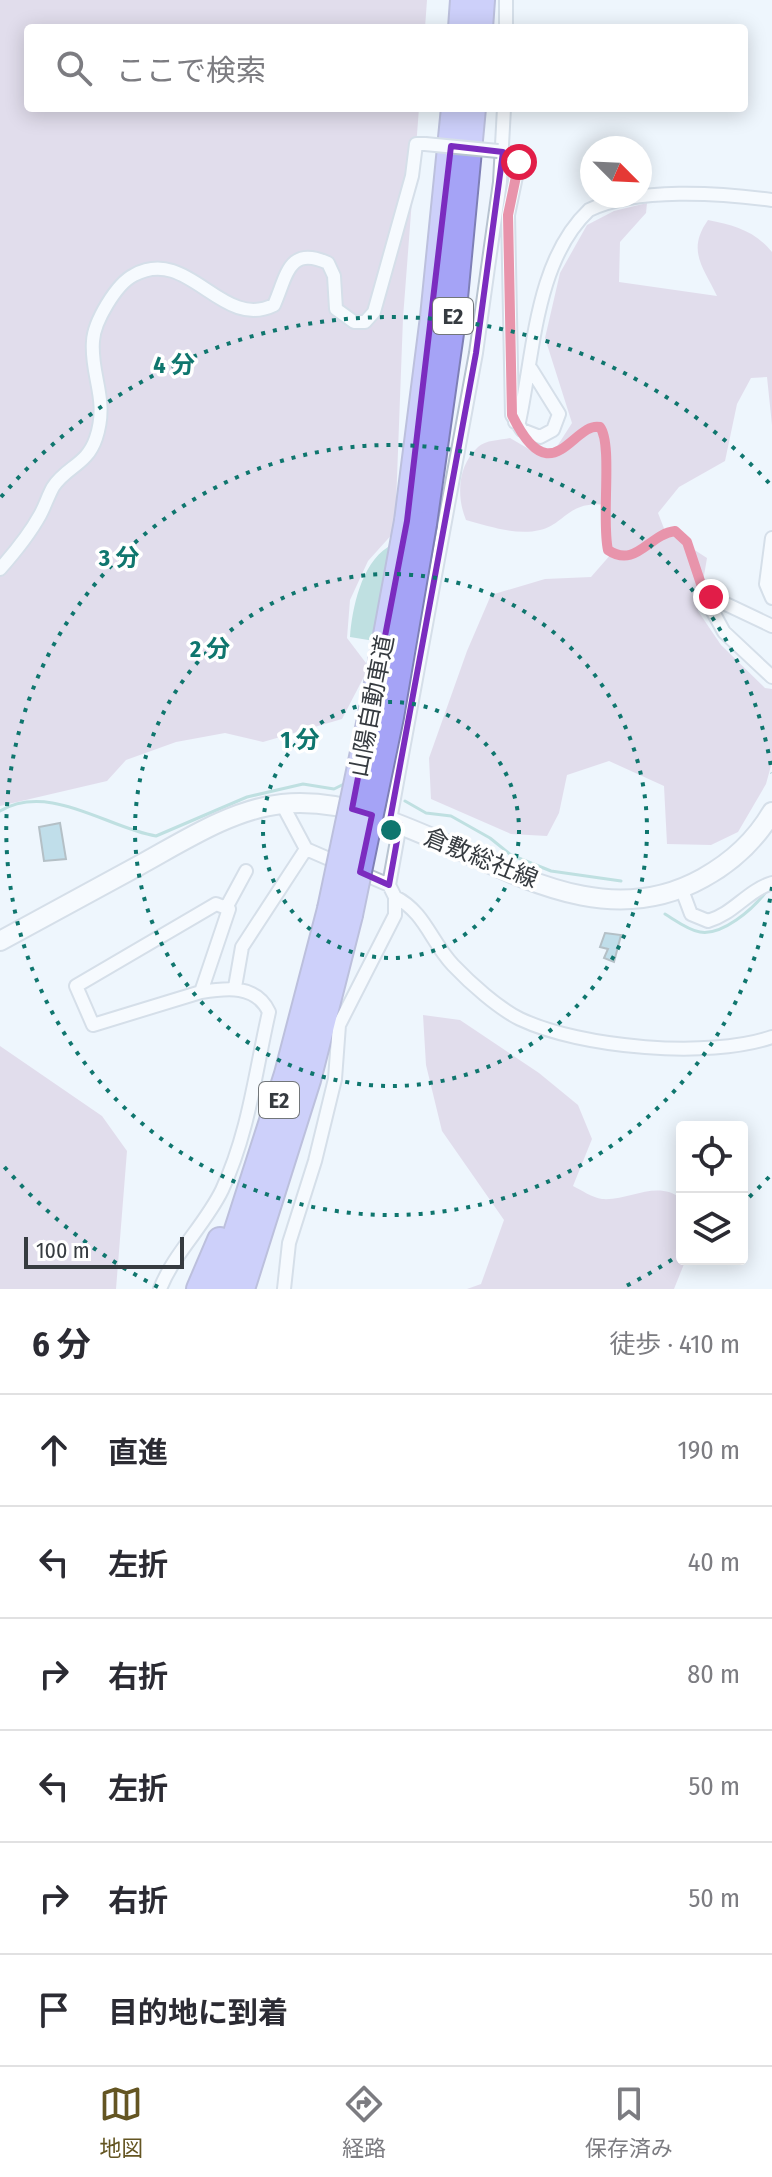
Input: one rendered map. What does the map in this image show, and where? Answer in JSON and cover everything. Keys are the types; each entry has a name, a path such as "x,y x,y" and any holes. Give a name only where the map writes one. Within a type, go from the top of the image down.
{"highway":[{"path":"461,24 463,0"},
{"path":"480,24 482,0"},
{"name":"山陽自動車道","path":"416,522 454,112"},
{"name":"山陽自動車道","path":"242,1289 282,1170 318,999 381,773 416,522 453,319 473,112"},
{"path":"199,1289 318,999"},
{"path":"260,1289 299,1149 318,999"},
{"name":"山陽自動車道","path":"218,1289 318,999"}],"main road":[{"name":"倉敷総社線","path":"0,941 194,835 256,809 282,804 323,803 395,822 535,881 599,899 640,901 682,890 741,853 772,812"}],"street":[{"path":"506,0 506,24"},
{"path":"284,1289 289,1243 315,1161 335,1079 339,1025 395,915 392,891 395,822 476,353 504,112"},
{"path":"0,569 25,540 54,486 87,460 97,437 102,402 92,340 112,295 134,275 154,270 178,272 229,306 259,312 274,305 291,263 301,258 315,257 328,263 334,276 336,309 354,322 365,322 374,312 383,281 412,176 416,144 500,151 516,157 519,162 508,215 512,415 519,426 533,436 547,435 557,423 559,414 531,369"},
{"path":"519,426 547,284 560,251 589,210 642,197 717,195 772,200"},
{"path":"772,538 766,584 772,598"},
{"path":"772,626 711,597 706,599 724,632 772,677"},
{"path":"282,804 306,849 392,891 413,906 452,965 523,1021 596,1041 661,1050 755,1043 772,1037"},
{"path":"235,987 242,947 306,849"},
{"path":"226,908 246,871"},
{"path":"682,890 691,914 708,921 737,906 756,888 772,883"},
{"path":"160,1289 221,1192 251,1111 269,1012 264,1001 235,987 201,992 93,1025 76,986 216,904 229,909 201,992"}],"path":[{"path":"519,426 525,441 534,449 546,452 560,450 588,429 600,427 607,442 603,493 604,533 608,550 625,557 635,555 675,531 687,542 706,599"}],"highlighted area":[{"path":"451,146 503,152 476,353 390,820 400,824 389,885 360,872 372,815 352,809 407,521"}],"shaded area":[{"path":"0,0 427,0 425,24 24,24 24,112 419,112 403,318 395,531 368,561 350,600 347,638 369,667 342,719 263,742 225,733 176,742 126,760 107,781 0,806"},
{"path":"646,208 646,213 620,242 619,282 717,296 699,259 698,241 708,220 743,230 772,252 772,425 767,377 751,378 737,404 725,461 679,487 658,513 665,531 707,558 698,611 721,645 765,688 772,689 772,762 766,784 738,832 711,845 667,844 664,786 609,761 567,775 559,813 547,836 511,834 431,799 429,758 467,651 491,595 545,579 591,577 612,553 608,505 584,506 549,527 522,532 466,520 460,491 466,463 481,445 510,438 534,452 556,448 572,423 545,338 560,273 587,225 614,211"},
{"path":"436,537 417,648 350,637 360,588 371,564 388,547"},
{"path":"423,1015 460,1020 539,1073 578,1105 592,1139 573,1186 602,1199 653,1191 676,1195 676,1265 684,1265 674,1289 467,1289 481,1284 504,1220 442,1131 426,1065"},
{"path":"0,1046 102,1116 127,1151 116,1289 0,1289"}],"building":[{"path":"60,823 66,859 44,861 39,827"},
{"path":"605,933 621,935 614,962 604,958 608,949 600,947"}],"waterway":[{"path":"0,811 19,803 58,804 156,836 247,797 303,784 334,789 344,784"},
{"path":"405,801 426,813 451,816 490,838 511,855 551,871 621,881"},
{"path":"665,914 691,929 709,932 736,920 765,893"}],"route":[{"path":"519,162 508,215 507,270 512,415 515,422 522,430 525,441 534,449 546,452 569,446 588,429 595,425 600,427 607,442 603,493 604,533 608,550 625,557 635,555 654,540 675,531 687,542 706,599 711,597"}]}
